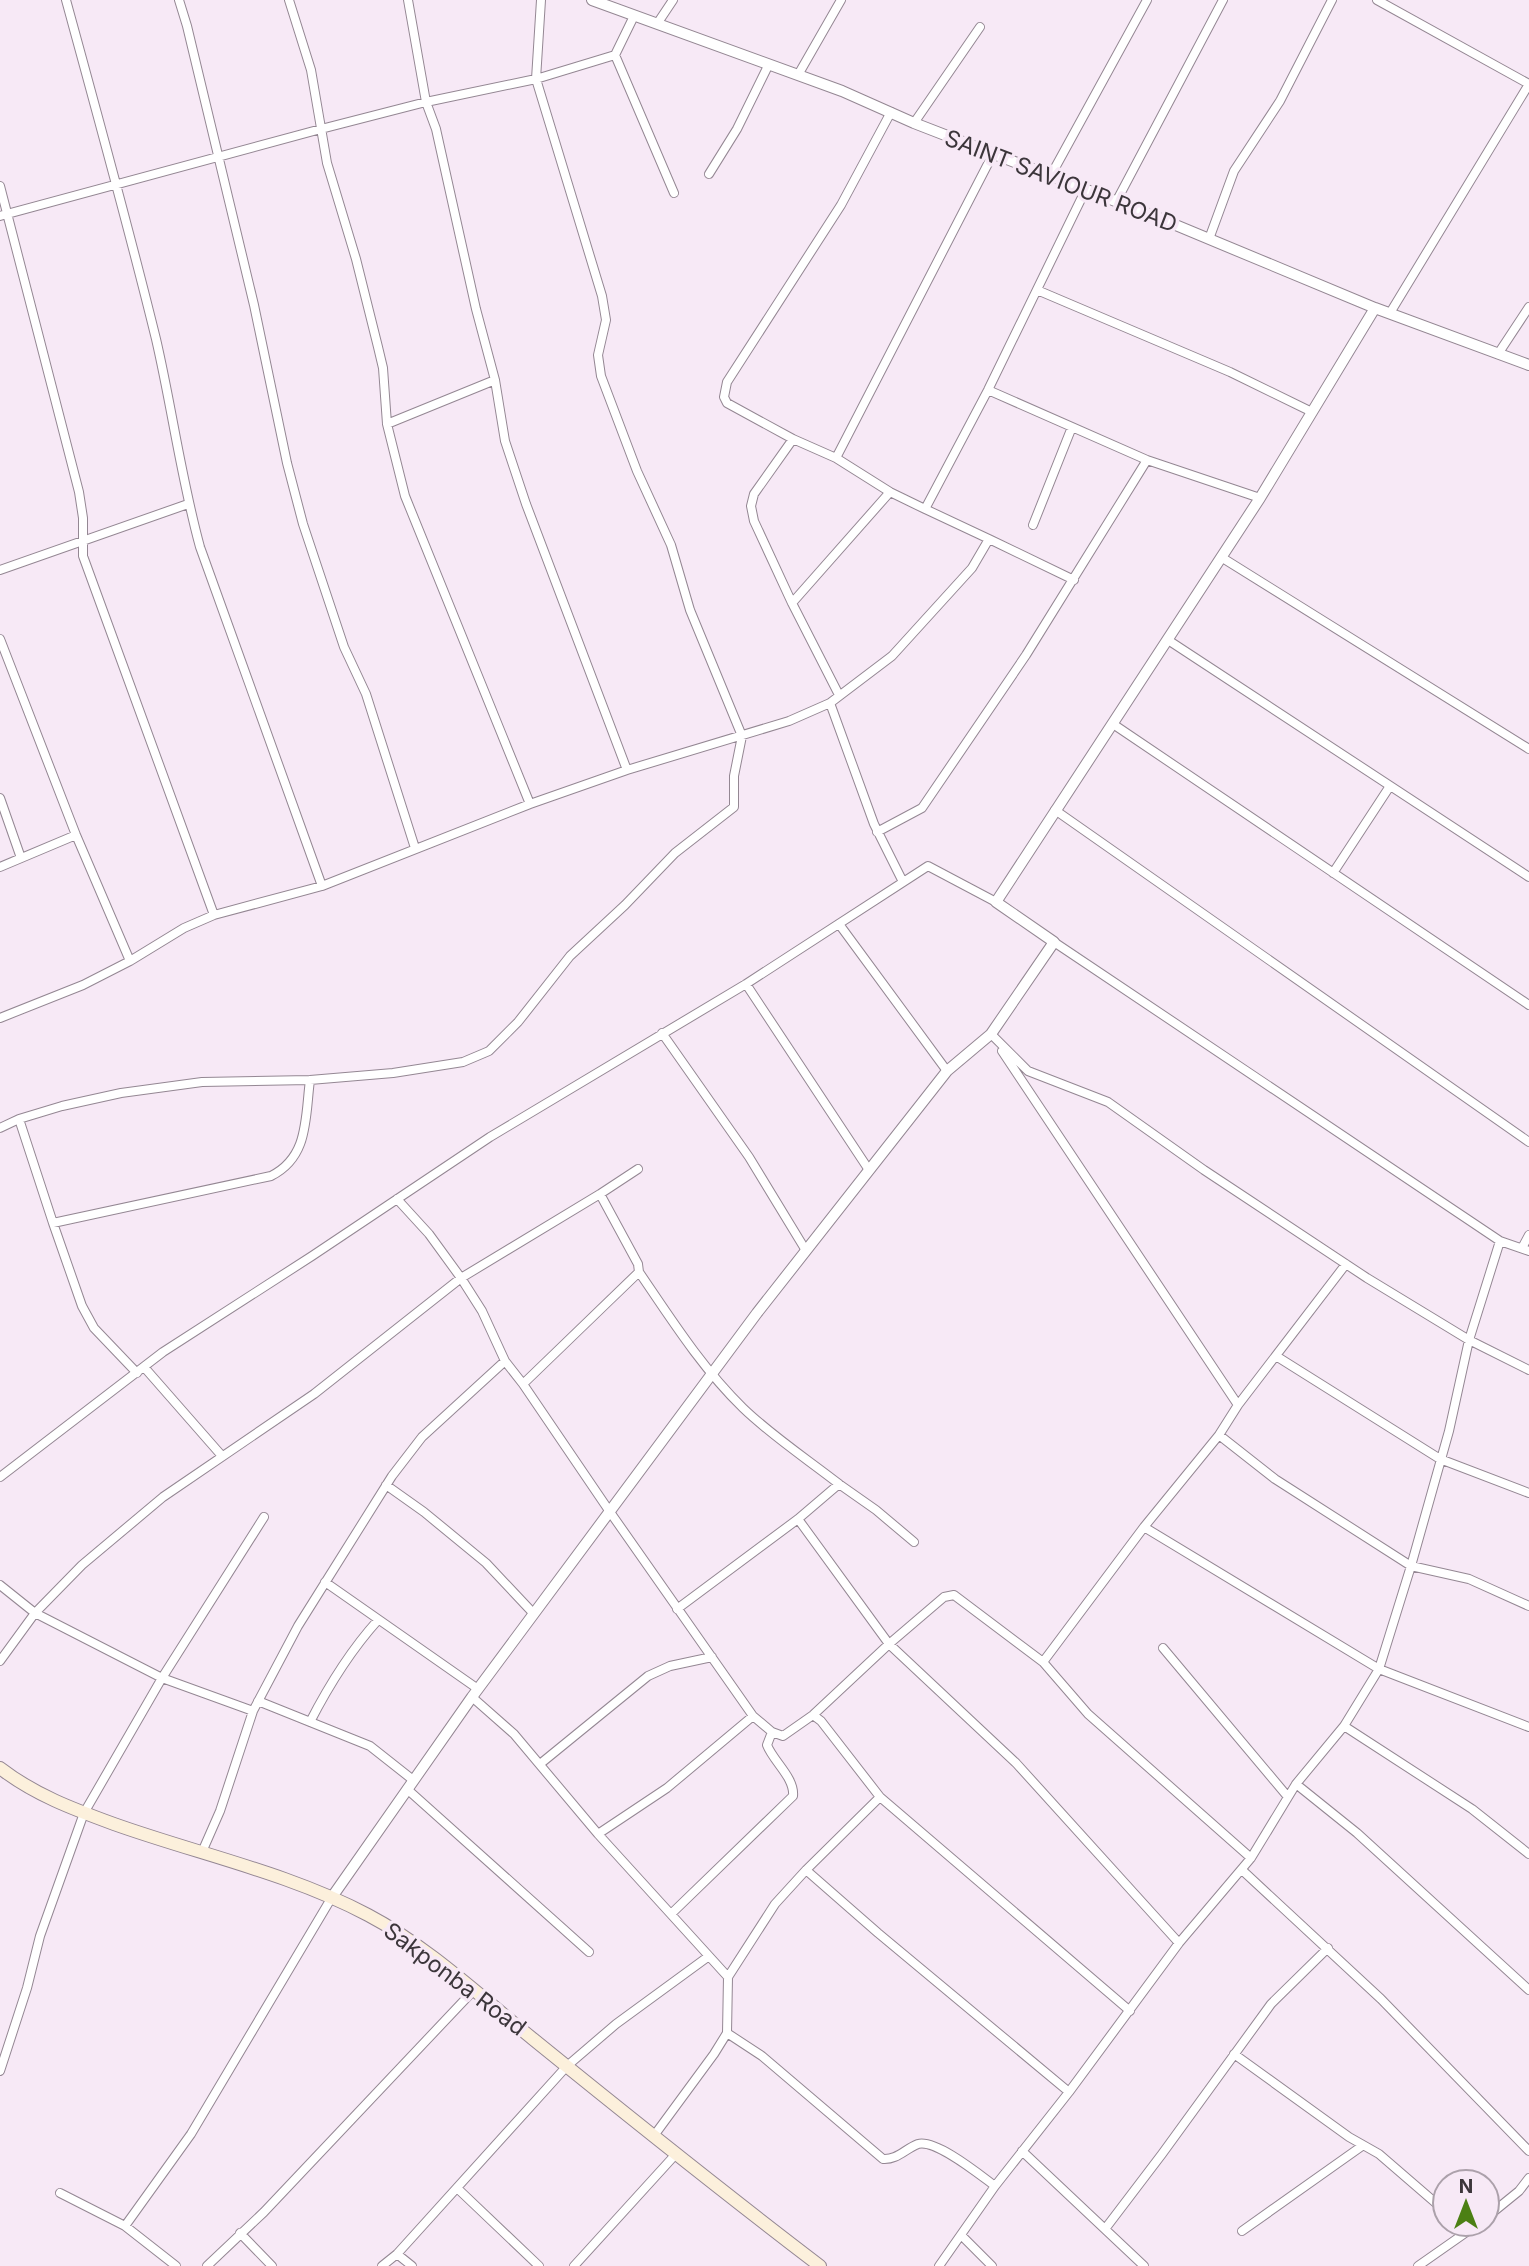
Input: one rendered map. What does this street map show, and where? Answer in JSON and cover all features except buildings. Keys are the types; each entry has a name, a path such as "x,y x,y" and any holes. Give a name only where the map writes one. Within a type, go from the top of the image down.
{"main road":[{"name":"Sakponba Road","path":"0,1768 31,1790 84,1813 332,1897 371,1916 418,1947 675,2155 820,2266"}],"street":[{"path":"66,0 117,184 156,342 188,504 200,547 322,886"},
{"path":"179,0 254,305 303,524 344,647 366,694 415,848"},
{"path":"289,0 311,70 327,163 378,346 383,368 387,424 405,496 530,804"},
{"path":"408,0 426,102 436,129 476,309 495,380 505,441 627,770"},
{"path":"0,1128 19,1119 62,1106 121,1093 202,1082 310,1080 393,1073 463,1062 489,1051 518,1022 570,956 625,905 675,853 734,807 734,776 742,736 690,611 671,545 637,471 601,376 598,355 606,320 602,296 536,79 541,0"},
{"name":"SAINT SAVIOUR ROAD","path":"592,0 798,75 1375,308 1529,365"},
{"path":"657,24 673,0"},
{"path":"798,75 841,0"},
{"path":"1050,177 1147,0"},
{"path":"1116,202 1223,0"},
{"path":"1209,239 1234,171 1280,101 1332,0"},
{"path":"1377,0 1529,84 1390,313"},
{"path":"4,215 426,102 536,79 615,55 634,16"},
{"path":"914,123 980,27"},
{"path":"615,55 674,193"},
{"path":"709,174 737,129 769,64"},
{"path":"891,112 841,205 727,383 724,397 727,403 793,439 836,458 890,492 1074,580"},
{"path":"836,458 993,154"},
{"path":"0,186 4,215 79,492 83,517 83,556 214,915"},
{"path":"925,509 988,390 1085,191"},
{"path":"1037,290 1230,372 1312,412"},
{"path":"1498,354 1529,307"},
{"path":"996,902 1259,498 1375,308"},
{"path":"387,424 495,380"},
{"path":"988,390 1147,460 1259,498"},
{"path":"1033,525 1072,427"},
{"path":"793,439 754,494 751,506 754,521 792,603 839,695"},
{"path":"877,832 922,808 1074,580 1147,460"},
{"path":"792,603 890,492"},
{"path":"0,570 188,504"},
{"path":"0,1018 83,985 130,961 184,928 214,915 322,886 530,804 627,770 789,721 830,704 892,656 972,568 989,539"},
{"path":"1221,557 1529,749"},
{"path":"0,639 76,835 130,961"},
{"path":"1168,640 1529,877"},
{"path":"0,675 11,671"},
{"path":"830,704 877,832 903,882"},
{"path":"1113,724 1529,1005"},
{"path":"1333,873 1390,786"},
{"path":"0,798 22,858"},
{"path":"1055,810 1529,1142"},
{"path":"0,867 76,835"},
{"path":"0,1477 163,1352 490,1137 746,984 928,866 996,902 1500,1241 1526,1250 1529,1235"},
{"path":"839,924 947,1071"},
{"path":"125,2226 191,2134 332,1897 475,1693 805,1249 947,1071 991,1034 1054,942"},
{"path":"746,984 869,1170"},
{"path":"662,1033 749,1157 805,1249"},
{"path":"991,1034 1028,1071 1108,1102 1204,1170 1346,1264 1469,1340 1529,1370"},
{"path":"991,1034 1238,1405"},
{"path":"53,1223 271,1177 280,1172 301,1147 310,1080"},
{"path":"19,1119 82,1306 94,1328 141,1370 222,1456"},
{"path":"0,1661 35,1613 82,1565 163,1497 314,1394 461,1278 600,1195 638,1169"},
{"path":"600,1195 638,1264 639,1272 681,1334 712,1373 744,1408 914,1542"},
{"path":"397,1199 429,1234 461,1278 481,1311 505,1361 677,1609 753,1716 772,1732 783,1736 813,1715 944,1597 954,1595 1043,1662 1088,1714 1251,1858"},
{"path":"939,2266 995,2186 1179,1944 1251,1858 1296,1784 1345,1726 1379,1669 1449,1432 1469,1340 1500,1241"},
{"path":"1043,1662 1144,1527 1219,1435 1238,1405 1346,1264"},
{"path":"523,1384 639,1272"},
{"path":"1276,1356 1440,1459 1529,1493"},
{"path":"202,1852 220,1811 253,1711 298,1626 386,1485 422,1437 505,1361"},
{"path":"1219,1435 1275,1479 1411,1566 1469,1579 1529,1606"},
{"path":"386,1485 486,1563 534,1614"},
{"path":"677,1609 839,1485"},
{"path":"0,2071 27,1988 40,1936 84,1813 162,1678 264,1517"},
{"path":"798,1519 889,1644 1016,1763 1179,1944"},
{"path":"1144,1527 1379,1669 1529,1727"},
{"path":"325,1583 475,1693 728,1977"},
{"path":"0,1585 35,1613 162,1678 253,1711"},
{"path":"310,1722 332,1680 358,1642 378,1620"},
{"path":"1163,1648 1288,1797"},
{"path":"540,1764 648,1676 670,1666 712,1657"},
{"path":"258,1701 370,1746 589,1952"},
{"path":"813,1715 821,1721 880,1797 1130,2011"},
{"path":"598,1833 667,1788 753,1716"},
{"path":"1345,1726 1472,1809 1529,1854"},
{"path":"671,1914 793,1796 792,1785 770,1754 767,1745 772,1732"},
{"path":"1296,1784 1367,1842 1529,1990"},
{"path":"653,2137 727,2033 728,1977 775,1904 880,1797"},
{"path":"806,1870 1069,2092"},
{"path":"1242,1870 1328,1948 1446,2064 1529,2151"},
{"path":"1105,2229 1271,2004 1328,1948"},
{"path":"382,2266 397,2254 567,2066 616,2024 709,1956"},
{"path":"207,2266 264,2212 473,1991"},
{"path":"727,2033 762,2056 883,2159 894,2158 918,2144 927,2143 941,2149 995,2186"},
{"path":"1234,2054 1362,2146 1379,2154 1431,2199"},
{"path":"1348,2154 1349,2137"},
{"path":"1242,2231 1362,2146"},
{"path":"1022,2151 1144,2266"},
{"path":"574,2266 675,2155"},
{"path":"1501,2206 1519,2191 1529,2178"},
{"path":"457,2188 539,2266"},
{"path":"60,2193 125,2226 176,2266"},
{"path":"240,2233 271,2266"},
{"path":"962,2236 992,2266"},
{"path":"1418,2266 1459,2238"},
{"path":"397,2254 412,2266"}]}
